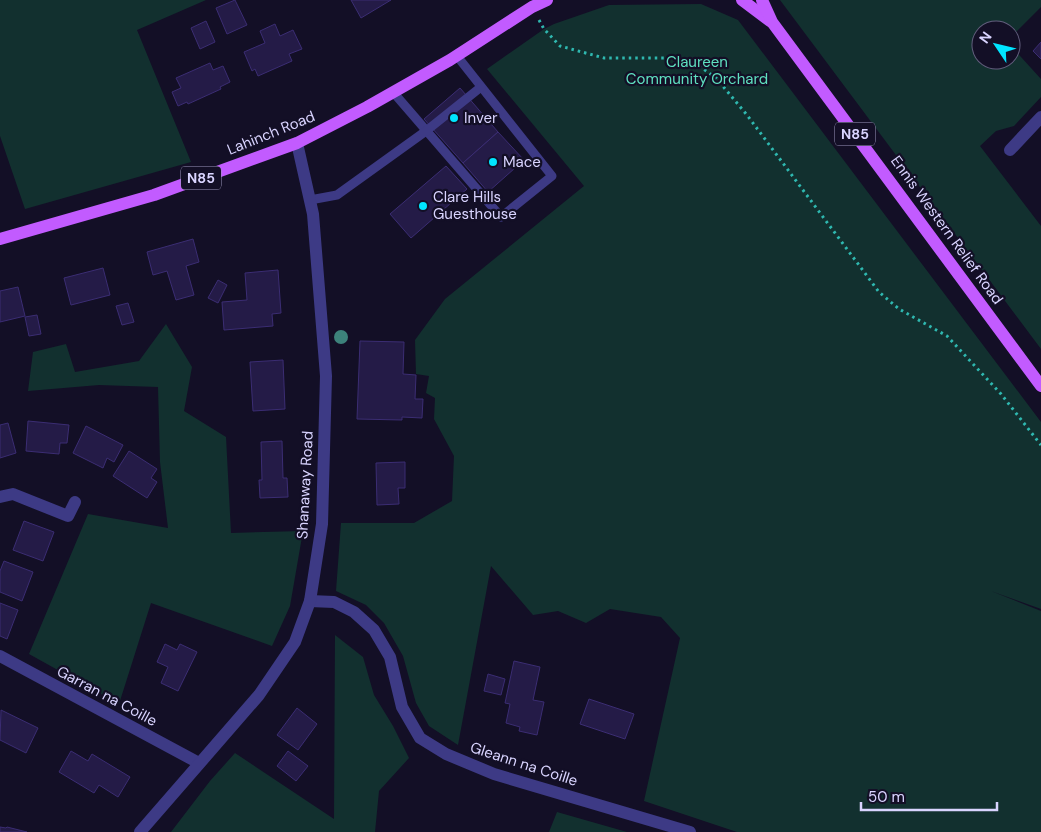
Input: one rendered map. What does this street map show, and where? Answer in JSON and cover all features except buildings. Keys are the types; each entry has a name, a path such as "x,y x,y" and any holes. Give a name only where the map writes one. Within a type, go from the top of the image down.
{"main road":[{"name":"Lahinch Road","path":"0,238 154,195 297,143 457,56 535,3 547,0"},
{"name":"Ennis Western Relief Road","path":"742,0 772,22"},
{"name":"Ennis Western Relief Road","path":"762,0 772,22 1041,386"}],"street":[{"path":"1010,150 1041,117"},
{"name":"Shanaway Road","path":"140,832 259,695 295,642 310,601 322,524 326,376 313,214 297,143"},
{"path":"0,497 13,494 68,516 75,502"},
{"name":"Gleann na Coille","path":"310,601 334,602 354,612 374,630 390,657 402,707 420,738 446,754 494,774 690,832"},
{"name":"Garran na Coille","path":"0,656 199,763"}],"lane":[{"path":"393,92 500,217 552,176 457,56"},
{"path":"310,200 337,195 426,131 481,87"}],"path":[{"path":"535,3 544,28 560,46 604,58 664,58 695,63 716,78 747,115 879,292 899,309 947,336 1002,394 1041,445"}],"green space":[{"path":"0,0 206,0 137,30 191,162 25,209 0,136"},
{"path":"780,0 1041,0 1041,7 1021,27 1021,20 971,20 971,70 1021,70 1021,57 1041,79 1041,97 1014,126 996,131 980,146 1041,226 1041,349"},
{"name":"Claureen Community Orchard","path":"701,4 738,20 1041,422 1041,609 991,591 1041,611 1041,832 737,832 644,801 680,638 661,617 610,609 586,623 558,611 533,615 491,566 458,745 429,726 416,703 403,656 384,623 366,605 336,591 341,523 414,523 452,501 454,456 434,419 435,398 426,393 429,376 416,374 415,340 445,299 584,186 487,69 544,29 609,5"},
{"path":"166,324 192,367 184,411 226,437 231,533 303,531 290,606 272,646 151,603 119,704 29,654 88,514 168,528 160,462 158,387 99,385 28,391 33,352 66,344 75,372 139,361"},
{"path":"335,635 363,657 374,695 393,726 409,758 379,791 375,832 171,832 210,781 235,753 334,819"},
{"path":"557,812 627,832 549,832"}],"place":[{"name":"Inver","path":"454,118"},
{"name":"Mace","path":"493,162"},
{"name":"Clare Hills Guesthouse","path":"423,206"}]}
